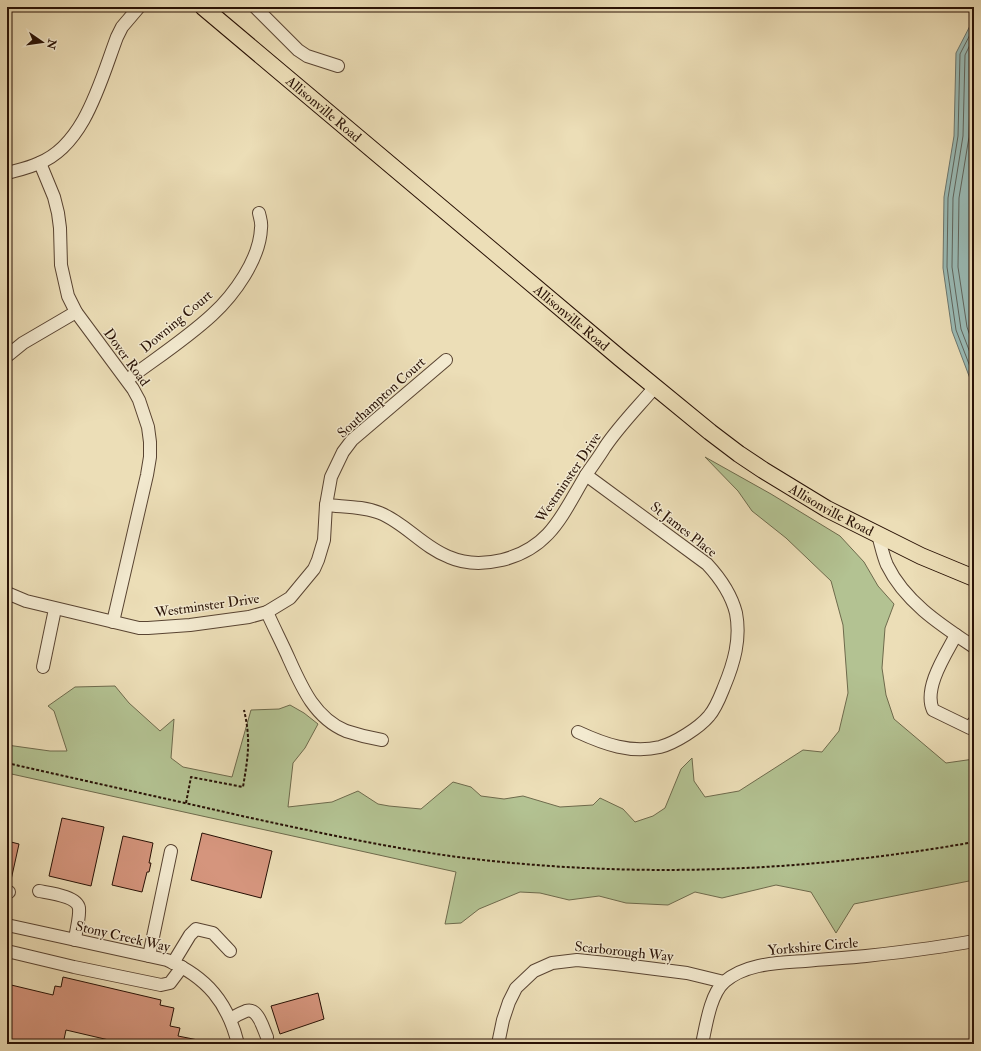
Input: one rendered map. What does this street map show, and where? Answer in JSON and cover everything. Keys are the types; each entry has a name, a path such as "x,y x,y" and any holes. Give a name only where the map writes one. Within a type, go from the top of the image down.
{"main road":[{"name":"Allisonville Road","path":"204,7 710,432 763,470 827,509 937,563 974,578"}],"street":[{"path":"7,173 40,163 52,157 68,143 87,116 117,36 122,27 139,7"},
{"path":"255,7 298,50 307,56 338,66"},
{"name":"Dover Road","path":"40,163 54,197 58,213 61,264 68,296 76,312 127,380 139,400 148,427 150,457 147,475 113,622"},
{"name":"Downing Court","path":"127,380 213,314 231,293 249,268 260,240 262,226 260,213"},
{"path":"7,356 23,343 76,312"},
{"name":"Southampton Court","path":"326,505 331,477 343,452 352,440 446,360"},
{"name":"Westminster Drive","path":"7,593 26,601 55,609 148,628 218,622 267,612 290,598 314,570 324,540 326,505 357,508 380,513 400,524 437,551 449,557 477,563 494,562 509,558 533,547 546,536 563,515 586,475 608,443 655,387"},
{"name":"St James Place","path":"578,732 600,742 621,748 644,749 661,747 680,738 709,717 718,704 731,671 736,655 738,641 736,613 725,586 717,575 706,564 586,475"},
{"path":"878,535 887,564 896,580 915,603 937,622 974,647"},
{"path":"43,667 55,609"},
{"path":"267,612 301,687 309,701 319,713 330,722 345,730 382,740"},
{"path":"956,635 938,670 933,684 930,704 933,710 970,728 974,722"},
{"path":"148,956 172,851"},
{"path":"39,891 69,898 76,902 79,907 75,940"},
{"name":"Stony Creek Way","path":"7,925 148,956 177,965 192,973 209,987 222,1002 231,1019 238,1044"},
{"path":"7,951 161,985 170,983 190,935 196,929 213,933 230,951"},
{"name":"Yorkshire Circle","path":"702,1044 716,992 724,982 748,969 762,966 866,956 974,941"},
{"name":"Scarborough Way","path":"498,1044 507,1008 516,988 534,971 552,963 577,960 608,963 687,973 724,982"},
{"path":"231,1019 246,1010 252,1010 256,1014 267,1037"}],"path":[{"path":"186,803 191,777 243,787 249,752 248,729 244,710"},
{"path":"7,763 346,838 401,848 497,861 595,869 692,870 786,866 889,855 974,842"}],"green space":[{"path":"705,457 771,494 840,536 864,562 878,586 894,604 885,628 882,668 886,695 894,719 946,763 974,759 974,880 854,904 836,933 811,892 776,885 722,898 695,892 668,905 626,903 599,896 569,900 540,893 520,892 479,909 461,923 445,924 456,872 7,773 7,745 50,751 67,751 54,711 48,706 75,687 115,686 129,703 160,731 174,719 171,758 183,767 232,777 251,710 279,709 290,705 304,713 318,724 305,748 293,763 288,807 332,802 358,791 378,804 421,809 453,782 471,787 481,796 504,799 523,796 560,807 593,805 600,798 623,809 635,822 653,816 665,808 681,769 692,758 694,781 705,797 739,791 803,750 822,752 839,731 848,693 843,625 831,581 786,538 752,511 738,491"}],"water":[{"path":"974,18 974,389 952,331 943,268 944,197 954,136 956,53"}],"building":[{"path":"62,818 104,827 91,886 49,876"},
{"path":"202,833 272,851 261,898 191,880"},
{"path":"123,836 153,843 149,863 151,863 149,872 147,872 142,892 112,885"},
{"path":"7,841 19,844 11,880 7,880"},
{"path":"63,977 161,1000 160,1005 174,1008 170,1026 180,1028 178,1036 198,1040 198,1044 126,1044 66,1030 63,1044 7,1044 7,984 53,995 55,986 61,987"},
{"path":"318,993 324,1019 280,1034 271,1006"}]}
